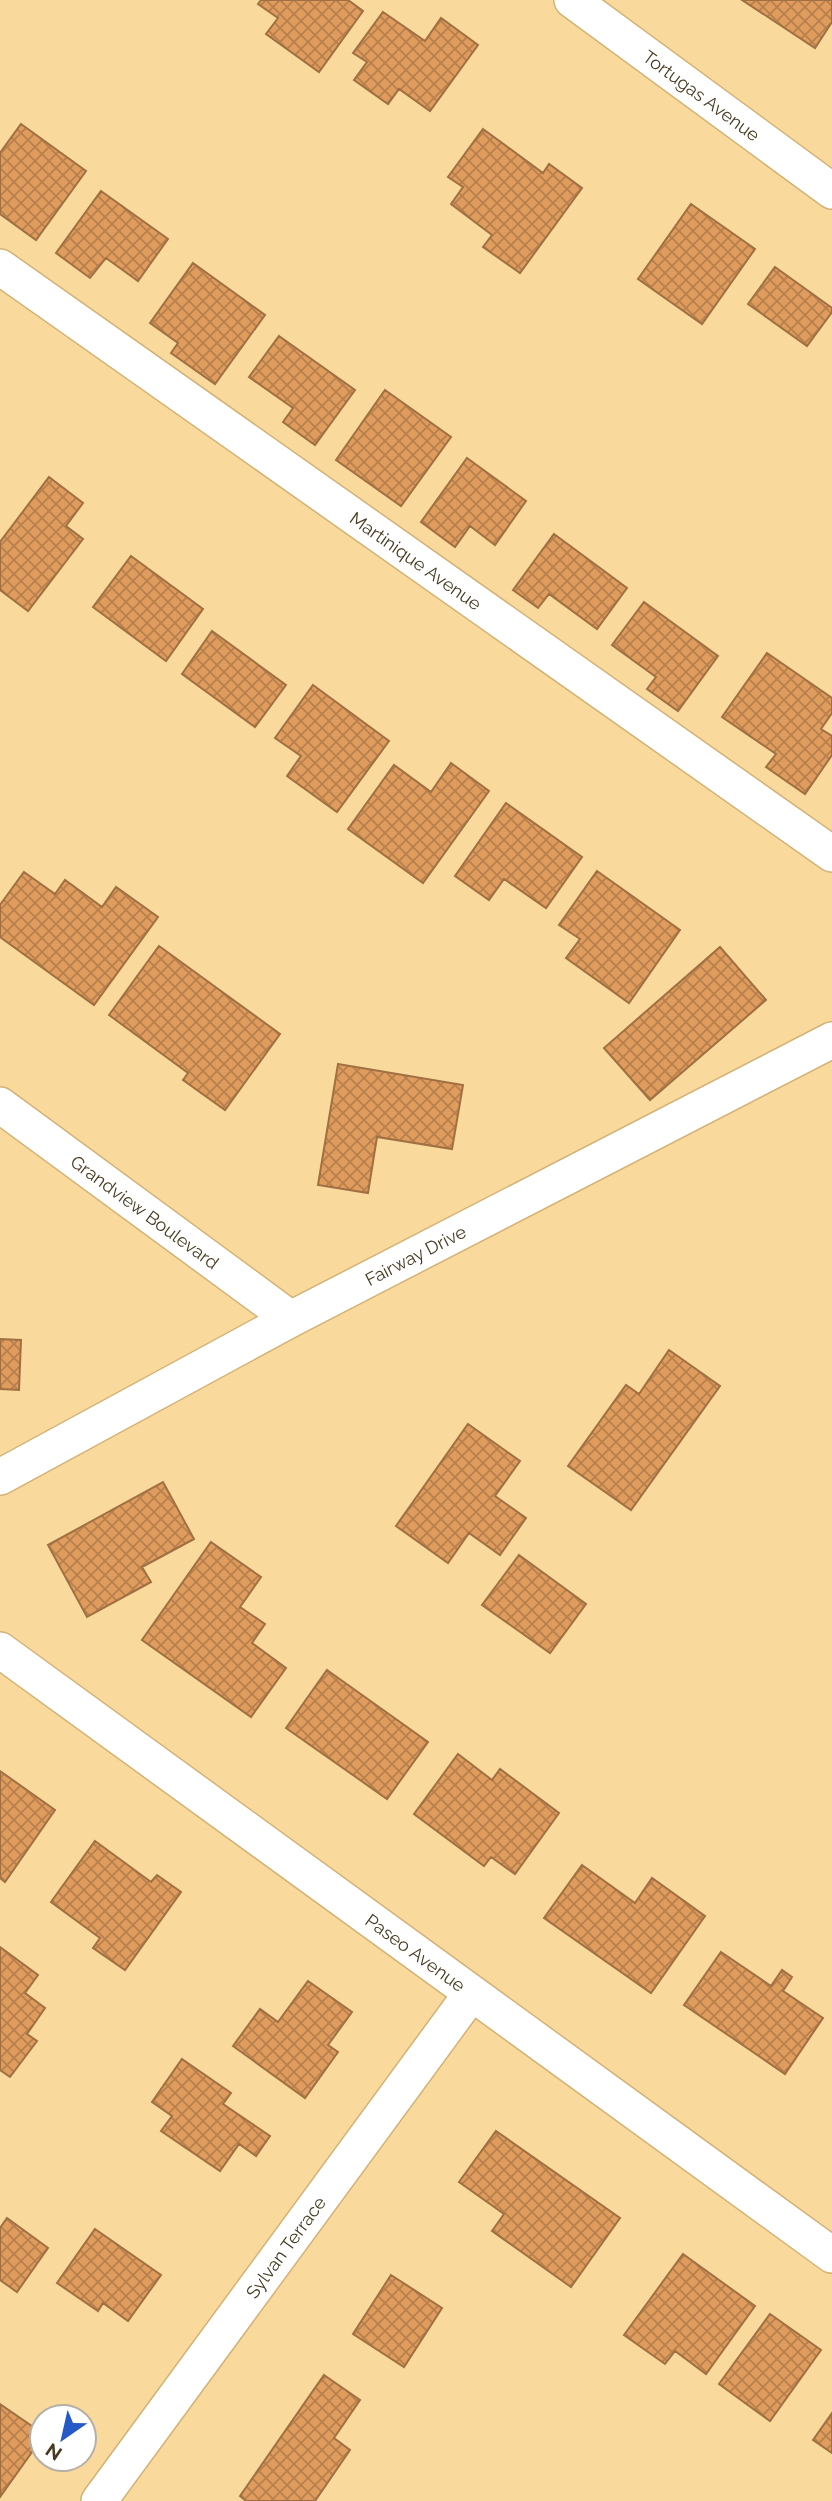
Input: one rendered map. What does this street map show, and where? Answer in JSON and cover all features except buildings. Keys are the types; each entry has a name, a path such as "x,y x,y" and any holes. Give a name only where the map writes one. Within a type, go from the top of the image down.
{"street":[{"name":"Tortugas Avenue","path":"572,0 832,191"},
{"name":"Martinique Avenue","path":"0,267 832,853"},
{"name":"Fairway Drive","path":"0,1477 292,1319 832,1040"},
{"name":"Grandview Boulevard","path":"0,1105 292,1319"},
{"name":"Paseo Avenue","path":"0,1650 832,2255"},
{"name":"Sylvan Terrace","path":"99,2501 471,1994"}]}
